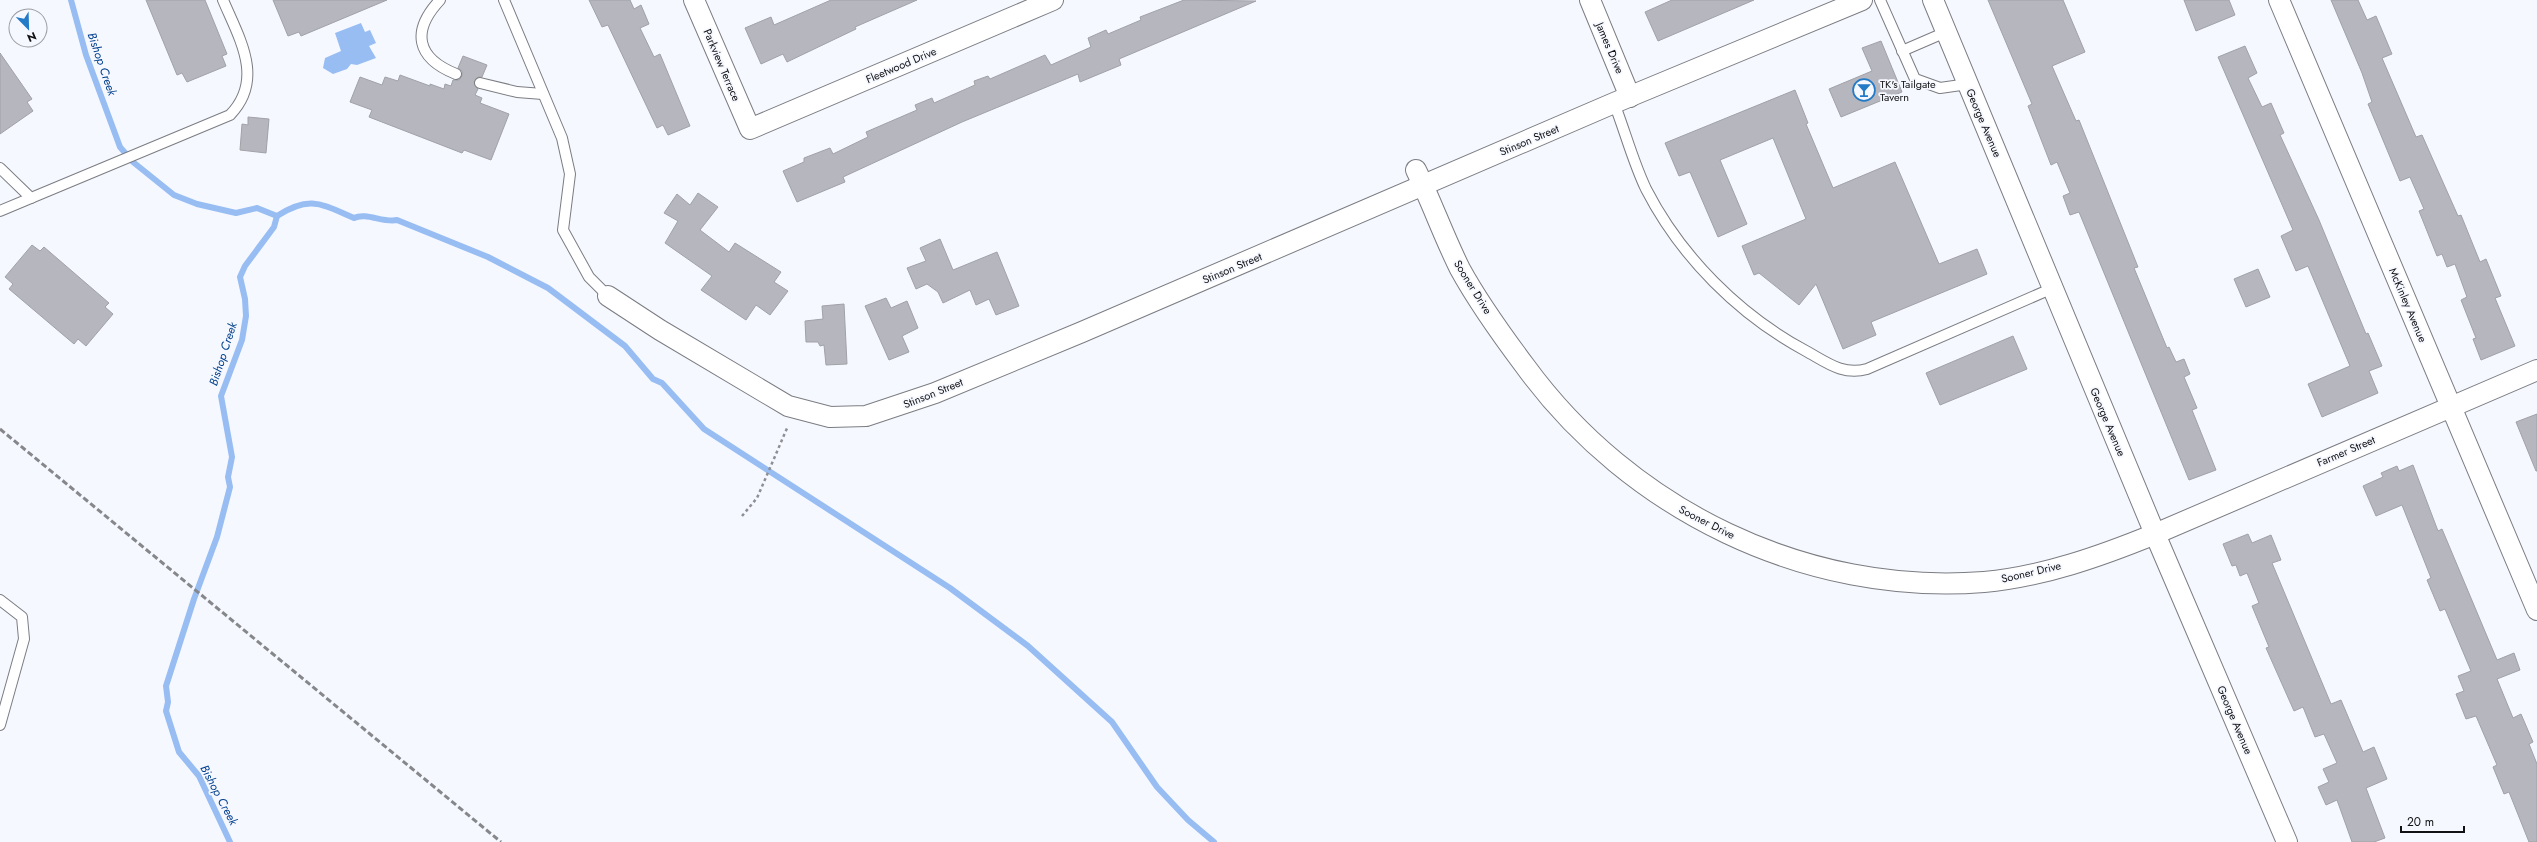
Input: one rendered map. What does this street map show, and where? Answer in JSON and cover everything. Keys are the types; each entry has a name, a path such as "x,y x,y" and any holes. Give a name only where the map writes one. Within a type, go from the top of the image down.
{"street":[{"name":"Parkview Terrace","path":"694,0 750,129"},
{"name":"Fleetwood Drive","path":"750,129 1053,0"},
{"name":"James Drive","path":"1590,0 1622,100"},
{"name":"Stinson Street","path":"608,296 660,330 796,408 830,417 866,416 900,406 1082,332 1420,178 1622,100 1862,0"},
{"name":"George Avenue","path":"1933,0 2155,534 2287,842"},
{"name":"McKinley Avenue","path":"2279,0 2537,610"},
{"name":"Sooner Drive","path":"1420,178 1461,270 1526,368 1554,401 1612,460 1642,484 1673,504 1752,544 1793,561 1837,572 1898,581 1954,583 1984,582 2033,574 2121,547 2155,534"},
{"name":"Farmer Street","path":"2155,534 2537,370"}],"lane":[{"path":"0,211 56,189 230,115 239,105 247,89 248,77 245,50 223,0"},
{"path":"440,0 430,11 420,32 422,45 439,67 456,74"},
{"path":"504,0 562,138 570,174 563,230 589,277 608,296"},
{"path":"1880,0 1915,79 1940,88 1968,84"},
{"path":"1902,51 1946,32"},
{"path":"480,83 517,92 543,94"},
{"path":"1622,100 1646,188 1677,240 1743,309 1786,340 1843,371 1856,372 1867,370 2053,288"},
{"path":"0,168 31,198"},
{"path":"0,600 22,617 24,639 0,725"}],"path":[{"path":"742,516 757,498 796,408"}],"water":[{"path":"361,23 365,32 370,30 376,43 369,46 376,58 357,65 351,64 347,69 333,74 323,68 325,58 341,51 335,33"}],"building":[{"path":"146,0 205,0 227,54 222,56 226,66 187,82 182,73 177,75"},
{"path":"273,0 387,0 301,36 299,32 288,36"},
{"path":"589,0 630,0 634,9 641,5 649,24 640,28 654,57 660,54 690,126 668,135 663,125 657,128 608,25 602,27"},
{"path":"831,0 917,0 855,27 856,29 787,62 783,54 761,64 745,28 771,17 774,25"},
{"path":"1184,0 1256,1 1119,59 1121,65 1080,82 1078,74 962,122 843,177 845,182 797,202 783,171 804,162 804,158 830,148 833,154 868,137 866,132 917,110 915,105 932,98 934,103 975,85 974,81 988,76 990,79 1045,55 1051,65 1091,47 1088,38 1106,30 1108,34 1141,20 1140,17"},
{"path":"1672,0 1754,0 1658,41 1645,12"},
{"path":"1988,0 2063,0 2085,52 2052,66 2076,121 2079,120 2138,267 2134,268 2167,348 2169,347 2176,362 2184,359 2190,374 2184,377 2197,408 2192,410 2216,470 2189,480 2079,212 2070,215 2063,196 2070,193 2057,162 2051,165 2028,106 2032,104"},
{"path":"2184,0 2229,0 2235,15 2196,31"},
{"path":"2331,0 2358,0 2367,20 2376,16 2392,54 2382,58 2416,137 2422,135 2458,216 2461,215 2480,262 2486,259 2501,296 2495,298 2515,346 2481,360 2473,339 2476,338 2461,300 2467,297 2455,264 2447,267 2442,254 2437,256 2419,211 2424,209 2410,177 2400,181 2368,104 2372,102 2362,73"},
{"path":"1881,41 1902,92 1841,117 1829,89 1872,71 1862,48"},
{"path":"2245,46 2257,73 2248,78 2262,107 2271,103 2284,133 2280,135 2319,220 2366,334 2368,333 2382,366 2369,371 2378,393 2322,417 2308,384 2350,366 2308,266 2296,271 2281,236 2293,230 2218,57"},
{"path":"0,53 32,99 27,102 33,111 0,134"},
{"path":"463,56 487,65 482,77 478,77 474,82 478,89 475,95 482,98 480,103 509,114 491,160 464,150 462,153 369,117 372,110 350,102 360,77 382,85 385,77 398,81 400,75 430,86 430,84 444,89 445,84 451,86 453,80 459,80 462,76 462,71 458,68"},
{"path":"1795,90 1808,123 1806,124 1833,188 1895,162 1939,264 1977,249 1987,274 1871,322 1876,335 1843,349 1816,284 1799,305 1759,273 1754,275 1742,246 1806,219 1773,138 1720,160 1747,224 1718,237 1690,172 1679,176 1665,143"},
{"path":"248,117 269,119 266,153 240,150 242,124 248,125"},
{"path":"698,193 718,207 700,230 729,252 735,243 781,272 774,282 788,291 770,315 756,305 746,320 701,290 712,276 665,243 678,221 664,213 677,194 690,205"},
{"path":"940,239 953,270 997,252 1019,306 996,315 989,299 976,305 970,290 943,303 938,292 927,284 916,289 907,268 926,261 920,248"},
{"path":"32,245 40,251 44,247 109,303 105,307 113,314 86,346 78,339 74,344 9,289 13,284 5,277"},
{"path":"2258,269 2270,297 2246,307 2234,279"},
{"path":"886,298 891,308 907,301 918,328 902,336 909,352 889,360 865,306"},
{"path":"844,304 847,364 826,365 824,345 820,346 818,342 806,342 805,321 823,319 822,306"},
{"path":"2013,336 2027,369 1940,405 1926,373"},
{"path":"2537,414 2537,471 2536,471 2516,422"},
{"path":"2413,465 2438,531 2442,529 2497,660 2514,653 2520,670 2497,679 2513,718 2521,714 2533,742 2529,744 2537,764 2537,842 2529,842 2509,792 2504,794 2493,767 2497,765 2476,716 2466,719 2456,694 2464,691 2458,676 2471,671 2445,609 2440,611 2427,580 2431,578 2402,505 2376,516 2363,486 2383,477 2381,473 2397,466 2399,471"},
{"path":"2248,534 2252,543 2271,535 2281,560 2272,563 2331,704 2341,700 2363,752 2374,747 2387,779 2366,788 2385,838 2374,842 2352,842 2337,800 2326,805 2318,787 2329,782 2323,769 2337,763 2324,734 2315,737 2303,707 2294,711 2266,648 2269,647 2252,606 2259,603 2247,573 2240,576 2236,565 2232,566 2223,544"}],"waterway":[{"name":"Bishop Creek","path":"71,0 86,55 120,147 133,162 174,195 197,204 236,213 257,208 277,216"},
{"path":"277,216 298,205 316,204 354,218 364,216 392,221 397,220 488,257 548,288 625,346 653,379 662,383 704,429 950,588 1028,646 1112,722 1157,787 1188,820 1214,842"},
{"name":"Bishop Creek","path":"230,842 199,776 179,752 166,711 168,702 166,686 194,599 217,537 230,487 228,477 232,457 221,396 242,340 246,316 245,299 240,277 245,266 274,227 277,216"}],"railway":[{"path":"0,429 501,842"}],"place":[{"name":"TK's Tailgate Tavern","path":"1864,90"}]}
